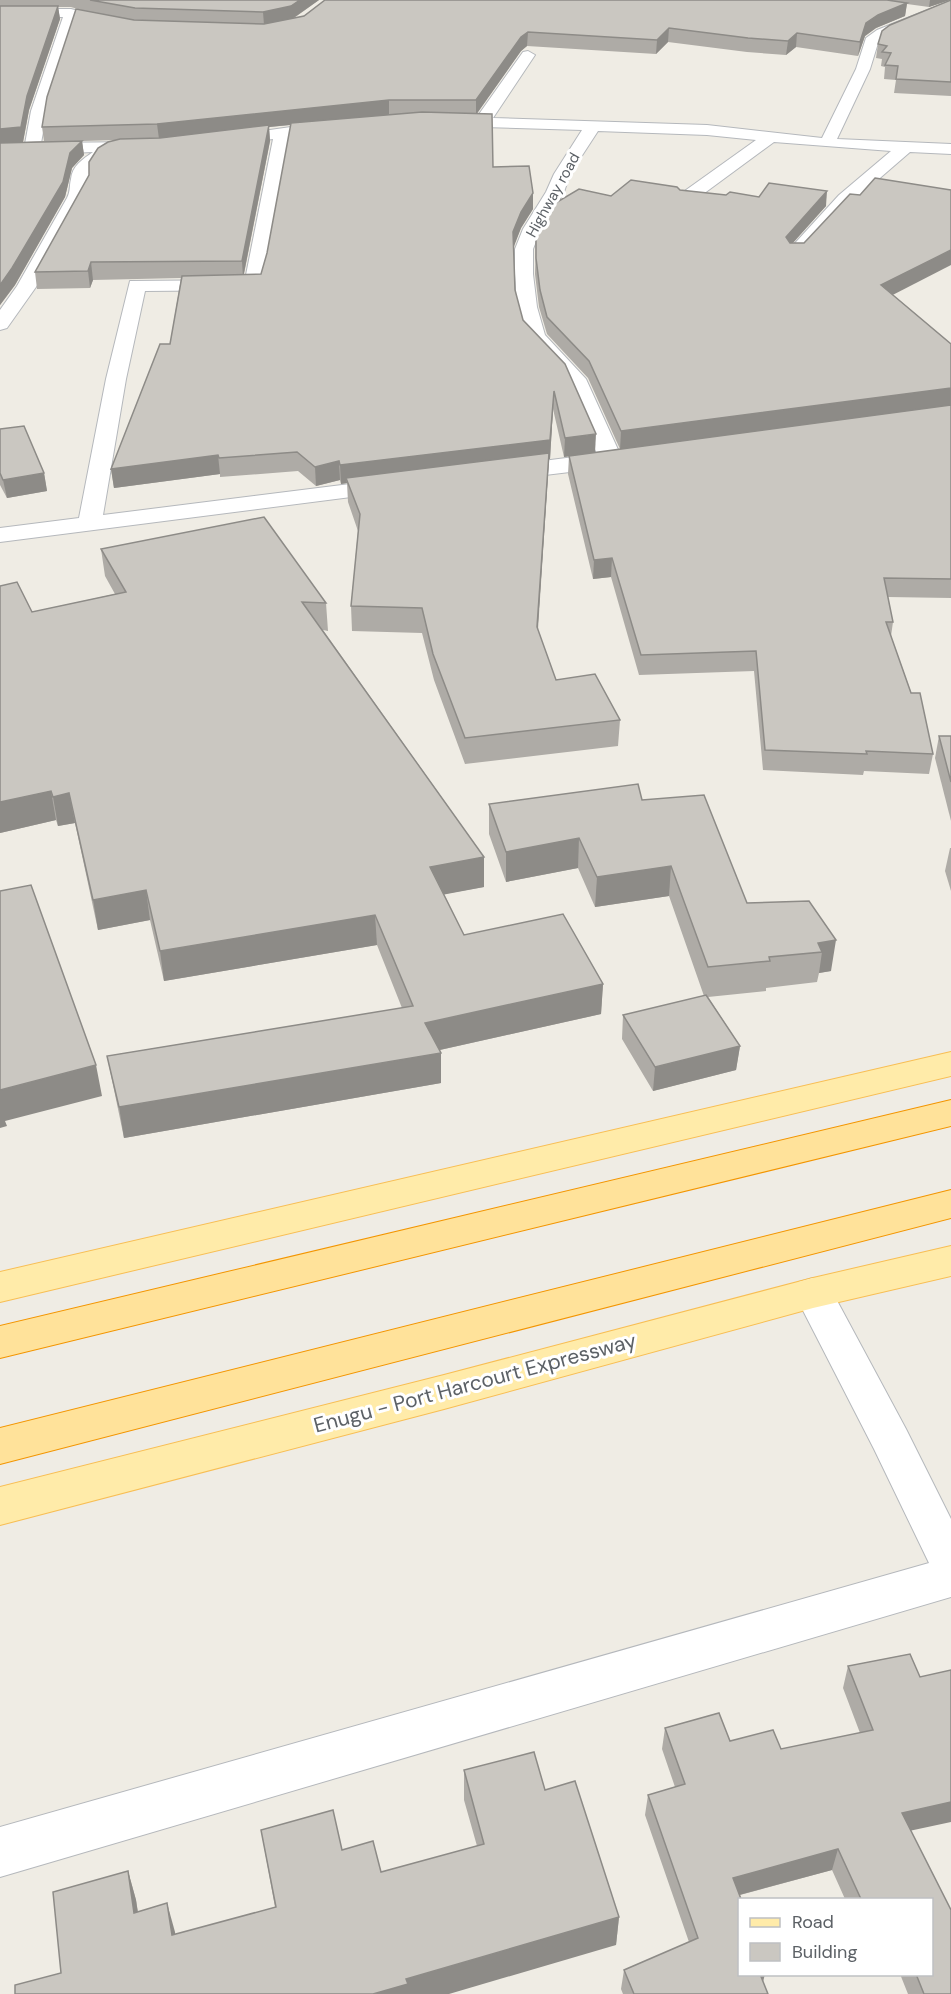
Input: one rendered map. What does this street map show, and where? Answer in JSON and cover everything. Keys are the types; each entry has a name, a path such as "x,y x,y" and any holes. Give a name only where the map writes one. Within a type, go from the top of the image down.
{"highway":[{"path":"0,1342 951,1113"},
{"path":"0,1446 951,1204"}],"main road":[{"path":"0,1287 951,1064"},
{"name":"Enugu - Port Harcourt Expressway","path":"0,1506 455,1389 813,1293 951,1261"}],"street":[{"path":"827,143 863,69 870,41 928,13 951,5"},
{"path":"905,8 928,13"},
{"path":"0,13 71,13 91,20 125,26"},
{"path":"32,148 39,111 71,13"},
{"path":"482,122 528,55"},
{"path":"434,120 696,129 827,143 951,149"},
{"path":"206,142 348,124"},
{"name":"Highway road","path":"594,125 562,174 555,192 532,229 524,249 524,274 527,307 535,337 576,379 611,460"},
{"path":"90,523 116,379 137,285 253,286 281,155 282,133"},
{"path":"685,199 772,136"},
{"path":"0,151 32,148 161,146"},
{"path":"0,324 26,287 76,198 80,190 76,179 78,174 94,159 112,148"},
{"path":"795,253 845,199 905,148"},
{"path":"481,475 634,457"},
{"path":"0,535 411,484"},
{"path":"813,1293 891,1441 951,1564"},
{"path":"0,1852 951,1577"}],"building":[{"path":"90,0 300,0 291,6 263,12 135,8"},
{"path":"325,0 887,0 907,3 878,15 866,23 860,42 797,33 788,41 669,28 657,40 528,32 521,37 476,100 389,100 157,124 42,127 47,97 76,9 134,20 264,24 304,16"},
{"path":"951,0 951,82 896,79 898,66 885,65 891,53 882,52 887,46 878,44 882,31 890,25"},
{"path":"0,6 58,6 27,96 21,127 0,129"},
{"path":"422,112 492,114 493,167 529,166 533,193 521,212 513,232 515,290 523,320 565,364 596,434 565,438 554,391 550,440 340,465 339,461 315,467 297,452 219,458 218,455 111,469 160,344 170,344 182,276 261,274 291,123"},
{"path":"269,125 242,261 91,262 88,271 35,272 89,175 89,162 98,148 120,139 160,138"},
{"path":"82,141 70,153 63,182 0,285 0,143"},
{"path":"875,178 951,190 951,250 881,285 951,344 951,388 621,431 589,361 547,317 540,290 536,233 547,208 579,189 611,196 631,180 677,187 680,190 726,195 730,192 759,197 769,183 827,191 786,237 790,243 804,243 850,194 860,195"},
{"path":"951,405 951,579 884,578 893,622 886,622 911,693 920,693 933,754 765,750 756,651 641,655 612,558 594,560 569,456"},
{"path":"24,426 44,473 3,480 0,473 0,429"},
{"path":"549,453 537,627 556,680 595,674 620,720 465,738 433,654 422,608 351,606 360,514 346,478"},
{"path":"264,517 326,603 302,602 484,857 430,867 464,935 563,914 603,984 425,1023 441,1053 119,1107 107,1056 413,1006 375,915 160,951 146,890 93,900 69,793 53,797 51,791 0,802 0,586 17,582 32,612 126,592 101,549"},
{"path":"939,736 951,736 951,782"},
{"path":"638,784 642,800 704,795 747,903 809,901 836,940 818,943 822,952 769,957 770,961 708,967 671,866 597,877 579,838 506,852 489,804"},
{"path":"31,885 96,1065 0,1090 0,891"},
{"path":"706,995 740,1046 655,1067 623,1015"},
{"path":"910,1654 920,1677 951,1670 951,1802 902,1813 951,1910 951,1994 924,1994 917,1976 933,1976 933,1898 861,1898 838,1849 733,1878 741,1898 738,1898 738,1976 761,1976 768,1994 634,1994 624,1970 698,1938 648,1795 685,1784 665,1728 719,1713 730,1741 773,1730 781,1749 873,1730 848,1666"},
{"path":"534,1752 545,1790 575,1781 619,1917 406,1979 408,1984 373,1994 15,1994 15,1985 61,1973 53,1892 128,1871 134,1913 167,1903 172,1935 276,1907 261,1830 333,1810 342,1850 373,1841 381,1872 484,1844 464,1770"}]}
